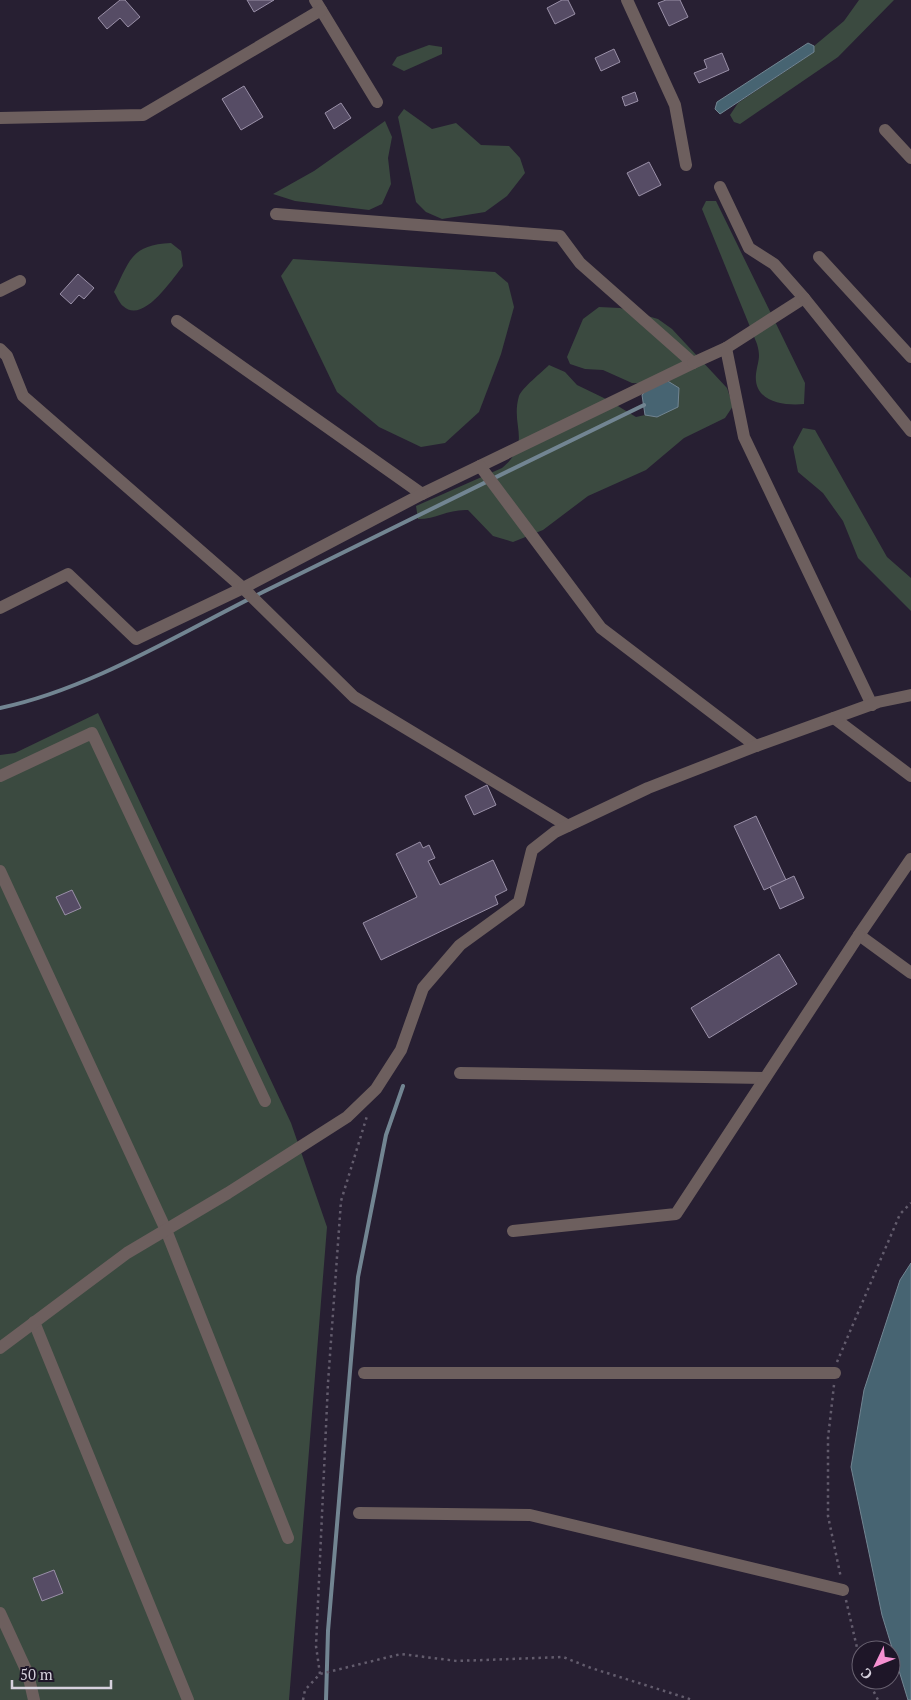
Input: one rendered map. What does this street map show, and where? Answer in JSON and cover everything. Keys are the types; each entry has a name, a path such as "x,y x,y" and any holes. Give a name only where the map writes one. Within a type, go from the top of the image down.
{"street":[{"path":"627,0 675,105 686,165"},
{"path":"0,118 143,115 318,5 377,102"},
{"path":"885,130 911,158"},
{"path":"720,187 749,248 774,264 804,298 911,431"},
{"path":"276,214 560,236 580,263 693,363"},
{"path":"819,257 911,357"},
{"path":"0,291 20,281"},
{"path":"0,608 68,574 136,639 243,588 422,494 726,348 804,298"},
{"path":"177,321 422,494"},
{"path":"726,348 744,437 872,705"},
{"path":"3,352 23,396 243,588 354,697 568,826"},
{"path":"480,466 601,628 756,746"},
{"path":"0,1348 126,1253 166,1230 347,1116 376,1089 402,1050 423,988 460,945 519,902 532,850 555,832 648,788 756,746 872,705 911,695"},
{"path":"834,718 911,776"},
{"path":"0,776 92,733 265,1101"},
{"path":"513,1231 676,1214 911,859"},
{"path":"0,871 166,1230 288,1538"},
{"path":"859,935 911,973"},
{"path":"460,1073 765,1078"},
{"path":"34,1322 188,1700"},
{"path":"364,1373 835,1373"},
{"path":"360,1514 530,1515 843,1590"},
{"path":"0,1613 28,1674 34,1700"}],"path":[{"path":"320,1674 316,1636 328,1383 341,1201 376,1089"},
{"path":"855,1640 828,1516 828,1438 836,1364 900,1214 911,1204"},
{"path":"303,1700 305,1690 320,1674 402,1654 457,1661 563,1657 692,1700"}],"green space":[{"path":"859,0 894,0 838,57 740,124 734,122 730,115 738,103 814,52 814,46 844,21"},
{"path":"429,45 442,47 442,54 404,71 392,65 397,57"},
{"path":"404,109 432,129 456,123 481,145 509,146 520,158 525,173 507,196 485,212 442,219 426,212 416,202 398,117"},
{"path":"385,121 392,137 388,158 391,184 382,204 369,210 295,201 273,194 314,171"},
{"path":"706,201 716,201 805,383 804,404 779,403 771,400 759,391 756,383 759,356 757,344 702,209"},
{"path":"171,243 181,251 183,266 148,305 139,310 131,310 123,306 114,292 133,256 147,247"},
{"path":"293,259 495,272 508,283 514,307 501,354 479,412 445,443 421,447 379,427 337,392 281,276"},
{"path":"599,307 620,308 658,319 672,329 727,388 733,406 725,418 684,438 646,470 588,496 543,530 513,542 493,536 468,510 418,519 416,506 502,468 511,459 519,442 517,407 519,396 549,365 565,372 577,385 608,400 636,417 645,415 657,417 653,384 632,383 603,370 585,369 570,364 567,357 583,319"},
{"path":"803,428 815,430 887,557 911,578 911,611 858,558 843,521 823,493 798,472 793,447"},
{"path":"98,713 291,1123 327,1227 289,1700 0,1700 0,755 15,753"}],"water":[{"path":"808,43 814,46 814,52 720,114 715,109 717,102"},
{"path":"666,380 679,388 678,407 657,417 645,415 642,395 653,384"},
{"path":"911,1263 911,1700 908,1700 901,1677 901,1640 890,1640 882,1615 851,1467 864,1390 900,1280"}],"building":[{"path":"120,0 125,0 140,17 128,27 120,18 107,29 98,18"},
{"path":"247,0 274,0 254,12"},
{"path":"562,0 568,0 575,14 555,24 547,8"},
{"path":"666,0 680,0 688,17 669,26 658,3"},
{"path":"614,49 620,62 601,71 595,58"},
{"path":"722,53 729,70 699,83 694,73 707,68 704,60"},
{"path":"244,86 263,117 241,130 222,99"},
{"path":"635,92 638,101 625,106 622,97"},
{"path":"341,103 351,118 334,129 325,113"},
{"path":"649,162 661,185 639,196 627,173"},
{"path":"78,274 94,288 84,299 79,295 71,304 60,294"},
{"path":"487,785 496,805 474,815 465,796"},
{"path":"756,816 786,880 764,890 734,826"},
{"path":"420,842 423,848 429,845 435,858 428,861 440,885 493,860 507,890 495,896 498,904 381,960 363,923 417,897 396,854"},
{"path":"794,876 804,898 780,909 770,887"},
{"path":"72,890 81,908 65,915 56,897"},
{"path":"779,954 797,984 709,1038 691,1008"},
{"path":"54,1570 63,1593 42,1601 33,1578"}],"waterway":[{"path":"0,708 68,688 101,674 310,568 644,405"},
{"path":"326,1700 328,1631 358,1277 386,1135 403,1086"}]}
